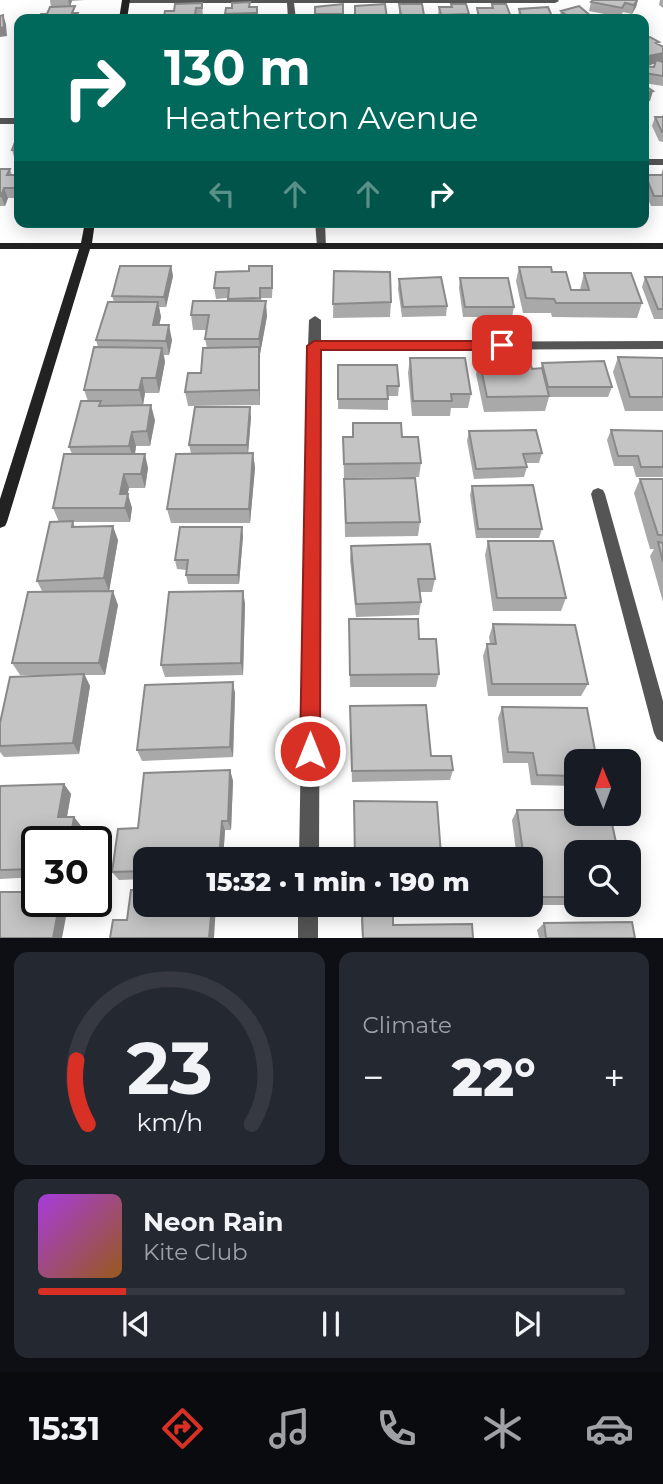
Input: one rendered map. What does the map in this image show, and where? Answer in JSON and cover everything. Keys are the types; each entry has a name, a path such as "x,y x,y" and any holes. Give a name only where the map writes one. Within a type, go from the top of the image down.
{"main road":[{"path":"0,522 89,228"},
{"path":"0,246 663,246"}],"street":[{"path":"126,1 555,1"},
{"path":"320,228 322,246"},
{"path":"309,847 314,320"},
{"path":"314,346 663,345"},
{"path":"598,494 663,733"},
{"path":"308,917 308,938"}],"building":[{"path":"637,0 634,5 625,3 622,8 591,2"},
{"path":"250,2 249,7 257,7 257,13 225,14 226,8 232,8 232,3"},
{"path":"202,3 202,8 196,8 195,14 164,14 165,11 174,11 175,4"},
{"path":"343,4 343,14 315,14 315,7"},
{"path":"385,4 386,14 355,14 355,6"},
{"path":"399,4 422,4 424,14 401,14"},
{"path":"451,4 466,4 469,14 441,14 439,7 452,7"},
{"path":"492,4 506,4 510,14 478,14 477,8 493,8"},
{"path":"75,6 72,13 78,13 47,14 50,7"},
{"path":"579,6 588,14 565,14 561,11"},
{"path":"548,7 551,14 520,14 519,9"},
{"path":"3,15 4,27 0,28 0,16"},
{"path":"649,37 659,42 656,43 663,47 663,53 649,56"},
{"path":"656,60 663,62 663,76 649,74 649,66 654,67"},
{"path":"655,117 663,117 663,132 662,132"},
{"path":"0,169 10,169 7,175 14,175 14,188 4,188 0,196"},
{"path":"649,175 663,175 663,196 654,196 649,184"},
{"path":"120,266 171,266 164,297 112,296"},
{"path":"249,266 272,266 272,288 260,288 260,298 228,299 229,288 214,288 216,272 249,271"},
{"path":"519,267 551,267 552,272 566,272 571,290 589,290 584,273 631,273 642,303 556,303 554,299 526,298"},
{"path":"334,271 390,272 391,302 333,304"},
{"path":"441,277 447,306 403,307 399,279"},
{"path":"645,277 663,277 663,309 658,309"},
{"path":"460,278 508,278 514,307 465,307"},
{"path":"193,301 266,301 259,339 205,339 209,315 191,315"},
{"path":"108,302 158,302 153,325 169,325 166,341 96,340"},
{"path":"94,347 162,348 156,378 142,378 139,390 84,390"},
{"path":"259,347 259,390 185,392 188,373 201,373 203,348"},
{"path":"618,357 663,358 663,397 630,397"},
{"path":"410,358 465,358 471,394 451,394 452,401 413,401"},
{"path":"479,359 529,359 532,369 542,368 549,396 487,397"},
{"path":"604,361 612,387 548,387 542,363"},
{"path":"338,365 397,365 399,386 387,386 388,399 338,399"},
{"path":"81,401 101,401 99,406 151,405 147,431 132,432 129,446 69,447"},
{"path":"195,407 250,407 247,445 189,445"},
{"path":"353,423 401,423 402,437 418,437 421,463 344,464 343,437 353,437"},
{"path":"536,430 542,453 523,454 527,467 476,469 469,431"},
{"path":"611,430 663,431 663,467 641,467 638,456 618,456"},
{"path":"253,453 249,509 167,509 176,454"},
{"path":"64,454 145,454 141,474 124,474 120,494 128,494 125,508 53,508"},
{"path":"415,478 420,522 346,523 344,479"},
{"path":"640,479 663,479 663,535 658,535"},
{"path":"533,485 542,529 478,529 472,486"},
{"path":"73,521 72,527 113,526 104,578 37,581 50,522"},
{"path":"180,527 242,527 238,575 186,575 188,560 175,560"},
{"path":"488,541 553,541 566,598 497,598"},
{"path":"658,542 663,543 663,562"},
{"path":"430,544 435,579 418,579 421,602 356,604 351,546"},
{"path":"113,591 99,663 12,663 28,592"},
{"path":"243,591 241,663 161,665 169,592"},
{"path":"349,619 418,619 419,639 436,639 439,674 350,675"},
{"path":"493,624 575,625 588,684 492,684 487,644 496,644"},
{"path":"84,674 73,743 0,746 0,723 10,677"},
{"path":"233,682 230,747 137,750 145,685"},
{"path":"426,705 431,756 451,756 453,770 352,771 350,706"},
{"path":"502,707 587,708 595,749 564,749 564,776 537,775 533,753 508,752"},
{"path":"230,770 228,821 222,821 220,847 133,847 133,871 112,872 118,829 138,828 144,773"},
{"path":"64,784 58,817 74,817 73,826 21,826 21,869 0,870 0,786"},
{"path":"354,801 437,802 440,847 355,847"},
{"path":"517,810 564,810 564,826 613,826 615,840 564,840 564,897 543,897 543,847 522,847"},
{"path":"131,890 133,917 211,917 209,938 110,938 113,920 127,920"},
{"path":"0,892 21,892 21,917 57,917 53,938 0,938"},
{"path":"362,917 393,917 393,925 472,924 473,938 363,938"},
{"path":"632,922 635,938 546,938 544,923"}],"route":[{"path":"310,751 314,346 502,345"}]}
